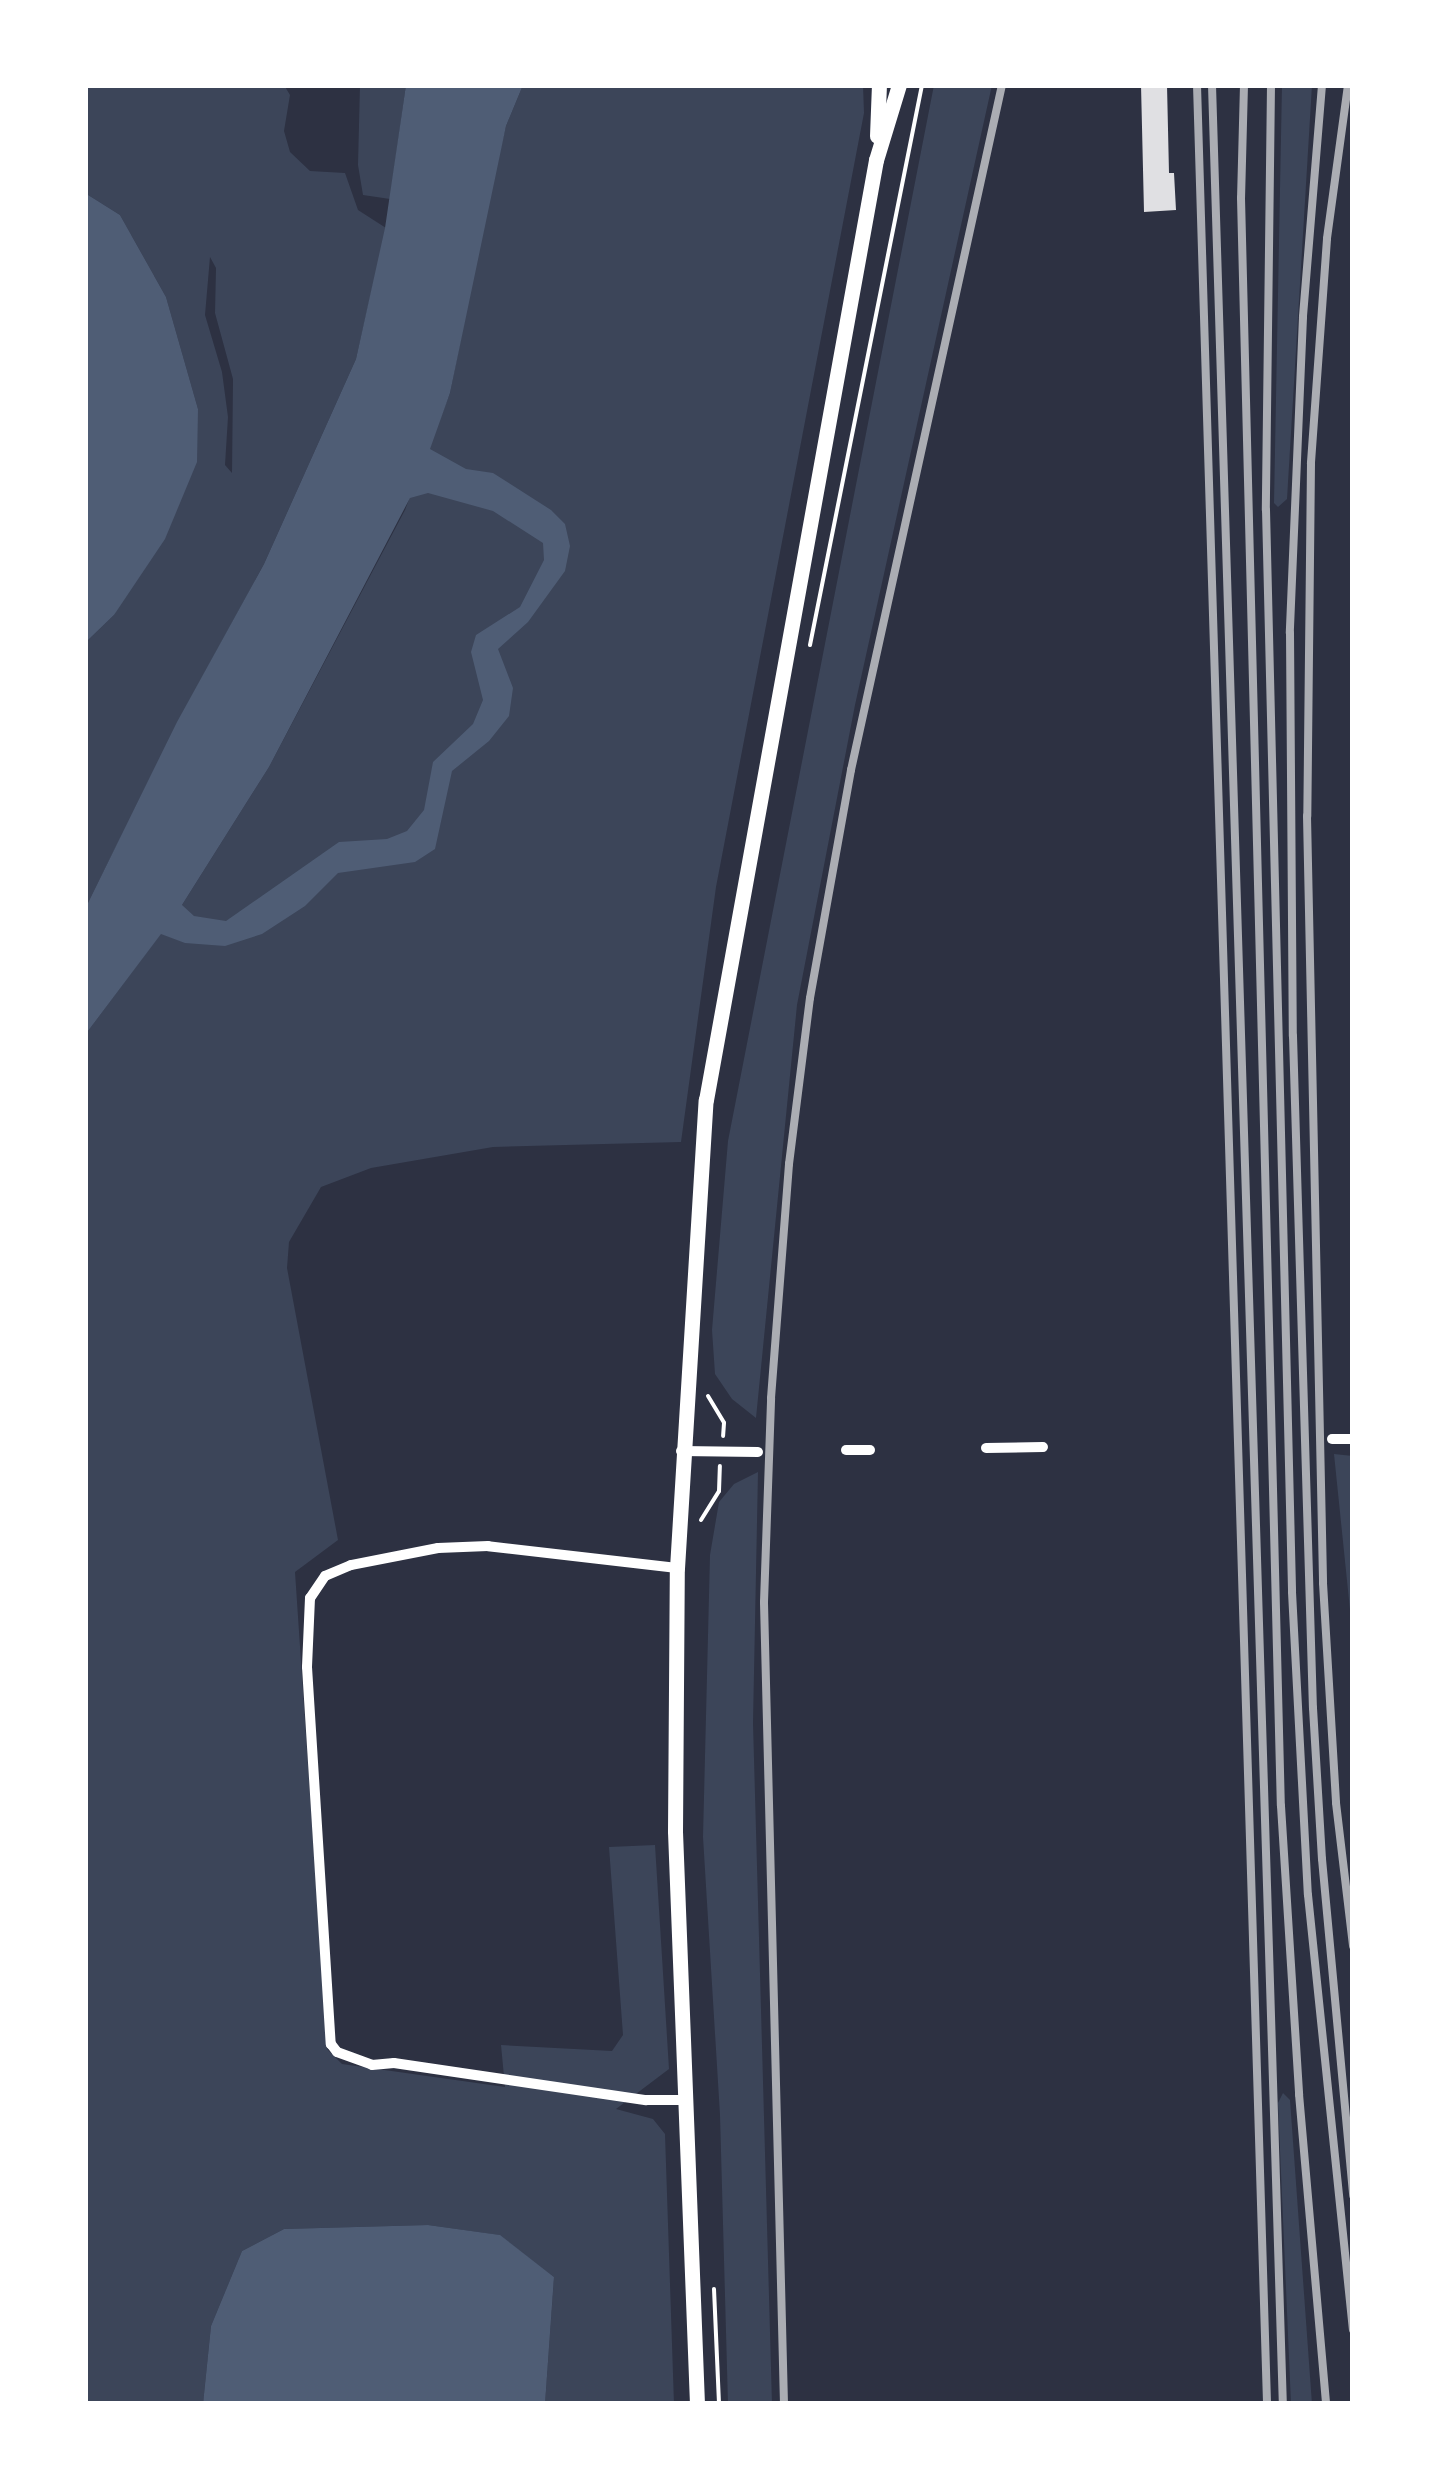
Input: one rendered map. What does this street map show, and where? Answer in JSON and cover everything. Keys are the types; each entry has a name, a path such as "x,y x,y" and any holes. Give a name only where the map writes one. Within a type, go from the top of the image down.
{"main road":[{"path":"876,160 880,85"},
{"path":"697,2404 676,1830 677,1568 681,1450 706,1100 876,160 899,85"}],"street":[{"path":"1332,1439 1353,1439"},
{"path":"986,1448 1043,1447"},
{"path":"681,1450 758,1452"},
{"path":"846,1450 870,1450"},
{"path":"677,1568 488,1546 438,1548 352,1565 326,1576 310,1598 307,1668 331,2044 337,2052 372,2065 394,2063 646,2100 685,2100"}],"path":[{"path":"810,649 922,85"},
{"path":"698,1528 704,1511 720,1491 721,1452"},
{"path":"714,2275 719,2404"}],"shaded area":[{"path":"85,85 284,85 290,95 284,131 290,152 310,171 345,173 358,210 386,228 356,359 264,564 181,716 85,909 85,643 114,615 198,409 166,297 120,215 85,193","holes":["210,257 216,268 215,313 233,379 232,473 225,465 228,417 222,372 205,315"]},
{"path":"360,85 406,85 390,199 363,195 358,165"},
{"path":"406,85 523,85 506,126 450,393 430,449 466,469 493,473 551,510 565,524 570,546 565,571 528,622 498,649 513,688 509,716 489,741 452,771 435,849 415,862 338,873 305,906 262,934 225,946 185,943 161,934 85,1035 85,909 177,722 264,564 356,359 385,228","holes":["428,493 493,511 543,543 544,560 520,607 476,635 471,652 483,700 473,724 433,762 424,810 407,831 387,839 339,842 226,921 194,916 182,905 269,767 410,498"]},
{"path":"523,85 863,85 864,113 716,887 681,1142 493,1147 371,1168 321,1187 289,1242 287,1268 338,1540 295,1572 327,2049 342,2064 505,2087 501,2045 612,2051 623,2035 609,1847 655,1845 669,2069 616,2109 653,2119 665,2134 674,2404 545,2404 554,2277 499,2235 428,2225 284,2229 242,2251 211,2326 203,2404 85,2404 85,1035 182,905 269,767 405,510 450,393 489,197 506,126"},
{"path":"934,85 992,85 855,705 797,1005 756,1418 732,1399 715,1374 712,1330 728,1141"},
{"path":"1282,85 1312,85 1287,499 1278,507 1274,503"},
{"path":"85,193 120,215 166,297 198,409 197,462 165,539 114,615 85,643"},
{"path":"1334,1454 1353,1456 1353,1639"},
{"path":"758,1472 753,1723 772,2404 728,2404 720,2115 703,1837 710,1555 719,1502 734,1484"},
{"path":"1283,2093 1290,2100 1312,2404 1291,2404 1278,2103"},
{"path":"428,2225 500,2235 554,2277 545,2404 203,2404 211,2326 242,2251 284,2229"}],"building":[{"path":"1141,85 1167,85 1169,173 1174,173 1176,210 1144,212"}],"railway":[{"path":"784,2404 764,1602 771,1398 789,1164 810,998 851,770 1002,85"},
{"path":"1197,85 1267,2404"},
{"path":"1212,85 1283,2404"},
{"path":"1244,85 1241,198 1281,1806 1299,2094 1326,2404"},
{"path":"1271,85 1266,510 1292,1592 1308,1895 1353,2330"},
{"path":"1322,85 1303,317 1290,633 1293,1036 1313,1708 1322,1859 1353,2196"},
{"path":"1348,85 1327,239 1311,463 1307,816 1323,1583 1336,1803 1353,1946"}]}
